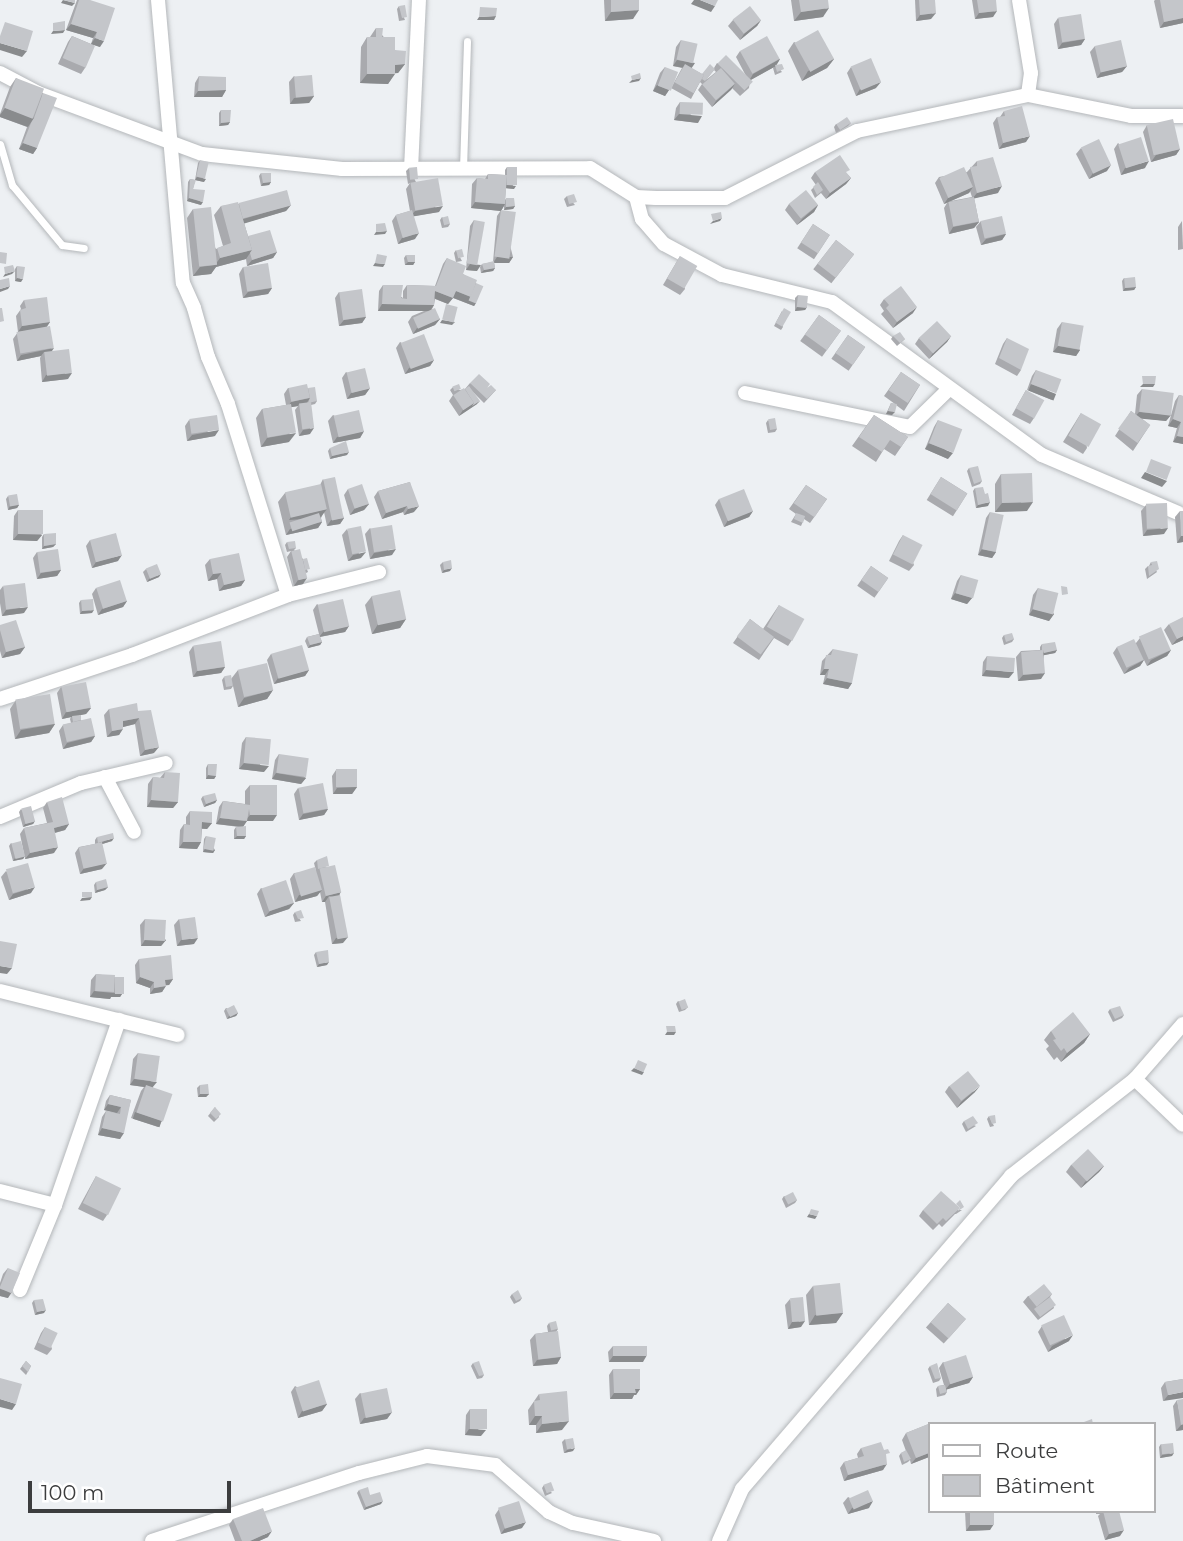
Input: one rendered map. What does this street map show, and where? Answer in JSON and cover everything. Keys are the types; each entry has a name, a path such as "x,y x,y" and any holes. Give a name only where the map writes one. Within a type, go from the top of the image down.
{"street":[{"path":"158,0 183,283 194,308 208,357 228,404 288,595"},
{"path":"411,169 419,0"},
{"path":"1019,0 1031,73 1028,95"},
{"path":"0,73 38,93 202,154 342,169 590,168 636,197 725,198 856,131 1028,95 1131,116 1183,116"},
{"path":"636,197 642,219 664,244 722,275 832,303 1042,455 1178,513"},
{"path":"745,393 910,426 949,389"},
{"path":"0,699 132,655 288,595 379,572"},
{"path":"0,817 80,783 166,763"},
{"path":"105,778 134,832"},
{"path":"0,991 178,1035"},
{"path":"20,1290 55,1205 119,1020"},
{"path":"719,1541 742,1489 1010,1176 1135,1079 1183,1024"},
{"path":"1135,1079 1183,1125"},
{"path":"0,1191 55,1205"},
{"path":"152,1541 359,1473 427,1456 495,1465 549,1512 573,1523 649,1537 654,1541"}],"lane":[{"path":"463,169 467,41"},
{"path":"0,144 12,185 62,245 84,248"}],"building":[{"path":"79,0 90,0 115,8 104,41 95,38 97,32 71,24"},
{"path":"611,0 639,0 639,10 611,12"},
{"path":"700,0 718,0 715,6"},
{"path":"799,0 828,0 829,8 801,12"},
{"path":"919,0 935,0 936,13 920,15"},
{"path":"977,0 996,0 997,11 979,13"},
{"path":"1160,0 1183,0 1183,18 1164,22"},
{"path":"405,5 407,17 402,18 399,6"},
{"path":"750,6 761,20 744,34 733,20"},
{"path":"480,7 497,8 496,16 479,17"},
{"path":"1081,14 1085,39 1062,42 1058,18"},
{"path":"65,21 65,30 53,31 53,23"},
{"path":"5,22 33,31 27,51 0,43"},
{"path":"376,28 383,28 382,37 395,37 395,50 406,51 405,64 395,65 395,74 367,74 367,37 376,37"},
{"path":"818,30 834,59 810,72 794,43"},
{"path":"72,36 95,46 86,68 63,58"},
{"path":"767,36 780,59 752,74 740,51"},
{"path":"681,40 698,44 693,63 677,59"},
{"path":"1121,40 1127,66 1101,72 1095,46"},
{"path":"726,55 753,82 744,90 718,63"},
{"path":"871,58 881,82 861,91 851,67"},
{"path":"685,64 704,75 694,93 674,82"},
{"path":"710,64 715,69 705,81 702,74"},
{"path":"782,64 784,69 777,72 775,65"},
{"path":"665,67 678,72 671,91 658,86"},
{"path":"721,68 735,84 716,100 702,84"},
{"path":"640,73 641,78 632,80 631,76"},
{"path":"312,75 314,96 296,97 294,77"},
{"path":"199,76 226,77 226,90 198,91"},
{"path":"16,78 44,89 33,119 5,108"},
{"path":"43,93 57,98 37,148 23,143"},
{"path":"680,102 703,103 703,115 680,114"},
{"path":"1022,106 1030,136 1003,143 997,117 1005,116 1004,111"},
{"path":"221,110 231,110 230,122 221,123"},
{"path":"847,117 851,123 840,130 836,124"},
{"path":"1173,119 1180,149 1154,155 1147,125"},
{"path":"1141,137 1149,161 1126,168 1118,144"},
{"path":"1099,139 1111,165 1093,174 1081,147"},
{"path":"840,155 850,170 846,172 851,178 830,193 815,172"},
{"path":"993,157 1002,186 977,193 970,167 977,166 977,161"},
{"path":"200,160 209,162 205,179 196,177"},
{"path":"417,167 418,179 410,180 409,168"},
{"path":"507,167 517,167 517,185 507,185"},
{"path":"964,167 973,187 948,198 939,178"},
{"path":"261,173 271,173 271,182 263,183"},
{"path":"488,174 507,175 505,204 475,202 477,178 488,179"},
{"path":"438,178 443,206 415,210 410,183"},
{"path":"190,179 196,180 193,189 205,190 203,202 189,198"},
{"path":"818,182 823,190 817,195 813,187"},
{"path":"287,190 291,205 243,218 239,203"},
{"path":"806,190 818,205 801,219 789,204"},
{"path":"574,194 577,202 569,204 567,196"},
{"path":"974,197 979,222 953,227 948,202"},
{"path":"506,198 514,198 515,206 506,207"},
{"path":"238,202 252,250 220,258 217,248 231,243 221,206"},
{"path":"211,207 217,265 199,267 193,209"},
{"path":"412,210 419,233 403,238 396,215"},
{"path":"501,210 516,212 509,259 494,257"},
{"path":"721,212 722,218 713,221 711,214"},
{"path":"448,216 450,224 444,225 442,217"},
{"path":"1002,216 1006,234 985,238 981,221"},
{"path":"474,220 485,222 477,265 466,263"},
{"path":"385,223 387,231 376,232 376,224"},
{"path":"813,224 830,235 818,253 801,242"},
{"path":"270,230 277,252 252,260 248,236"},
{"path":"836,240 854,254 836,278 818,264"},
{"path":"462,249 464,257 458,258 456,250"},
{"path":"0,252 7,253 6,264 0,263"},
{"path":"377,254 387,256 385,264 375,263"},
{"path":"406,255 415,255 415,262 408,262"},
{"path":"680,256 697,266 684,289 667,279"},
{"path":"447,258 466,266 463,274 477,280 471,297 456,291 453,298 435,291 434,305 382,304 383,285 403,285 401,298 407,299 407,285 436,286"},
{"path":"494,261 495,268 484,270 482,264"},
{"path":"268,263 272,288 247,292 243,267"},
{"path":"13,265 15,271 5,274 4,267"},
{"path":"17,266 25,267 23,279 17,278"},
{"path":"1135,277 1136,287 1125,288 1124,278"},
{"path":"9,278 10,286 0,289 0,280"},
{"path":"476,283 483,286 476,304 469,300"},
{"path":"901,286 917,307 897,322 886,308 889,305 884,299"},
{"path":"362,289 366,317 343,320 339,292"},
{"path":"798,295 808,296 807,308 797,307"},
{"path":"47,297 50,322 22,326 20,310 26,308 24,300"},
{"path":"446,304 458,307 454,322 442,320"},
{"path":"0,308 4,321 0,322"},
{"path":"435,308 440,319 418,329 413,318"},
{"path":"784,308 791,312 782,327 776,323"},
{"path":"819,315 841,331 827,350 805,334"},
{"path":"937,321 951,336 933,353 919,338"},
{"path":"1062,322 1084,326 1079,349 1058,346"},
{"path":"50,326 54,348 20,354 17,332"},
{"path":"900,332 905,339 900,343 893,336"},
{"path":"424,334 434,360 411,369 401,343"},
{"path":"848,335 865,347 853,365 835,353"},
{"path":"1007,338 1029,349 1021,370 999,358"},
{"path":"69,349 72,373 47,376 44,352"},
{"path":"365,368 370,388 352,393 347,373"},
{"path":"1036,370 1061,379 1056,393 1031,384"},
{"path":"901,372 920,385 908,403 889,390"},
{"path":"479,374 490,384 487,388 491,385 496,390 487,399 470,383"},
{"path":"1142,376 1156,376 1155,384 1143,384"},
{"path":"307,384 310,398 291,402 288,388"},
{"path":"459,384 461,389 454,391 453,387"},
{"path":"469,386 480,401 472,406 474,403 465,389"},
{"path":"315,387 317,401 308,403 308,388"},
{"path":"464,388 474,403 463,410 453,395"},
{"path":"1142,389 1174,393 1171,416 1139,412"},
{"path":"1026,390 1044,400 1034,419 1016,408"},
{"path":"1179,395 1183,396 1183,437 1177,436 1181,422 1173,419"},
{"path":"311,402 314,428 302,429 299,403"},
{"path":"891,403 897,404 895,412 888,411"},
{"path":"291,404 296,433 267,438 262,409"},
{"path":"359,410 364,431 339,437 334,416"},
{"path":"1131,411 1150,425 1137,443 1118,429"},
{"path":"1081,413 1101,424 1089,447 1068,436"},
{"path":"217,415 219,430 191,434 189,419"},
{"path":"874,415 908,437 901,447 890,440 882,452 859,437"},
{"path":"775,418 777,429 770,430 768,419"},
{"path":"938,420 962,429 953,453 929,443"},
{"path":"346,441 349,452 332,456 330,448"},
{"path":"1151,459 1172,467 1167,480 1146,472"},
{"path":"978,466 982,481 974,484 969,468"},
{"path":"1032,473 1033,502 1002,503 1001,474"},
{"path":"335,477 344,518 332,521 323,479"},
{"path":"941,477 967,493 957,510 930,494"},
{"path":"410,482 419,506 408,509 407,506 386,513 378,491"},
{"path":"321,484 327,509 291,518 285,492"},
{"path":"362,484 369,504 355,509 348,489"},
{"path":"806,485 827,499 814,517 794,503"},
{"path":"983,487 990,502 978,505 975,488"},
{"path":"744,489 753,511 728,521 719,499"},
{"path":"17,494 19,505 10,506 8,496"},
{"path":"1167,503 1168,528 1147,529 1146,504"},
{"path":"18,510 43,510 43,534 18,534"},
{"path":"1180,511 1183,511 1183,536 1181,536"},
{"path":"990,512 1004,515 996,552 982,549"},
{"path":"319,513 322,522 292,531 290,523"},
{"path":"796,513 805,516 803,523 794,519"},
{"path":"392,525 396,549 374,552 370,528"},
{"path":"361,526 366,552 352,554 347,529"},
{"path":"56,533 56,544 44,546 44,534"},
{"path":"116,533 122,555 96,562 90,540"},
{"path":"903,535 923,545 913,565 893,555"},
{"path":"295,541 296,548 289,549 287,542"},
{"path":"58,549 61,570 40,573 37,552"},
{"path":"300,549 307,578 299,580 291,551"},
{"path":"239,553 245,580 224,585 221,573 213,574 210,559"},
{"path":"307,558 310,569 305,570 303,559"},
{"path":"451,560 452,568 444,570 443,562"},
{"path":"1157,561 1159,569 1149,576 1148,566"},
{"path":"157,564 161,574 150,579 146,568"},
{"path":"871,566 888,578 878,592 861,580"},
{"path":"961,575 978,580 973,598 956,593"},
{"path":"120,580 127,601 103,609 96,588"},
{"path":"25,583 28,607 6,610 3,586"},
{"path":"1061,586 1067,587 1068,594 1062,595"},
{"path":"1038,588 1058,593 1053,614 1033,609"},
{"path":"400,590 406,619 378,625 372,596"},
{"path":"93,599 94,610 82,611 81,600"},
{"path":"343,599 349,626 324,632 318,605"},
{"path":"779,605 804,619 792,641 767,627"},
{"path":"1183,617 1183,636 1177,639 1169,624"},
{"path":"750,619 774,637 761,655 737,637"},
{"path":"16,620 25,647 6,652 0,625"},
{"path":"1161,627 1171,650 1149,659 1139,636"},
{"path":"1012,633 1014,639 1006,642 1004,635"},
{"path":"319,634 322,642 310,645 307,637"},
{"path":"1134,639 1144,660 1127,668 1117,647"},
{"path":"221,641 225,667 197,671 193,645"},
{"path":"1055,642 1057,650 1044,653 1042,644"},
{"path":"302,645 309,670 278,679 271,654"},
{"path":"833,649 858,654 852,683 827,678 829,669 824,669 826,655 831,655"},
{"path":"1043,650 1045,673 1023,675 1021,652"},
{"path":"987,656 1015,658 1014,672 986,670"},
{"path":"267,663 273,690 244,697 238,670"},
{"path":"231,675 233,686 226,687 224,676"},
{"path":"86,682 91,708 66,712 61,687"},
{"path":"50,694 55,724 20,729 15,699"},
{"path":"137,703 138,711 151,710 159,747 145,750 139,718 123,721 123,729 112,731 109,709"},
{"path":"81,715 81,720 73,722 72,716"},
{"path":"91,718 95,736 67,742 63,725"},
{"path":"246,737 271,739 269,765 244,763"},
{"path":"279,754 309,758 306,777 276,773"},
{"path":"208,764 217,764 216,776 208,775"},
{"path":"336,769 357,769 357,787 336,787"},
{"path":"165,772 180,773 178,802 151,800 153,777 164,778"},
{"path":"323,783 328,809 303,813 298,788"},
{"path":"250,785 277,785 277,815 250,815 249,809 247,821 220,818 223,801 250,805"},
{"path":"215,793 217,800 206,804 203,796"},
{"path":"62,797 69,824 54,828 58,847 30,853 24,828 53,822 47,802"},
{"path":"31,806 35,821 25,824 21,809"},
{"path":"190,811 212,812 212,823 202,822 201,842 183,842 184,824 190,825"},
{"path":"246,826 246,836 237,836 236,827"},
{"path":"113,833 114,838 98,843 97,837"},
{"path":"206,836 216,838 213,851 204,849"},
{"path":"21,841 25,856 15,859 11,844"},
{"path":"102,842 107,863 84,869 79,847"},
{"path":"327,856 329,866 318,869 317,860"},
{"path":"28,863 35,887 13,893 6,869"},
{"path":"335,865 341,892 326,896 319,869"},
{"path":"315,867 322,890 301,896 294,873"},
{"path":"106,879 108,887 97,890 96,882"},
{"path":"286,880 294,903 269,911 261,888"},
{"path":"82,892 92,892 92,897 82,897"},
{"path":"340,895 348,937 337,939 329,897"},
{"path":"301,910 304,918 298,919 295,912"},
{"path":"195,917 198,938 182,940 179,919"},
{"path":"145,919 166,920 165,941 144,940"},
{"path":"0,941 17,944 12,968 0,966"},
{"path":"328,950 329,962 319,964 316,952"},
{"path":"171,955 173,979 165,980 166,986 154,988 154,982 140,977 139,959"},
{"path":"96,974 115,975 114,992 95,991"},
{"path":"115,977 124,977 124,994 115,994"},
{"path":"685,999 688,1007 682,1010 678,1002"},
{"path":"234,1005 238,1013 230,1017 226,1009"},
{"path":"1120,1006 1124,1015 1115,1019 1110,1009"},
{"path":"1073,1012 1090,1034 1067,1053 1064,1048 1061,1051 1053,1040 1056,1039 1051,1031"},
{"path":"666,1026 675,1026 676,1032 667,1032"},
{"path":"138,1053 160,1056 156,1082 134,1079"},
{"path":"638,1060 647,1064 643,1072 634,1068"},
{"path":"968,1071 980,1086 961,1101 949,1086"},
{"path":"208,1084 209,1094 200,1094 200,1085"},
{"path":"146,1085 172,1094 163,1122 137,1112"},
{"path":"110,1095 131,1100 124,1133 102,1128 106,1111 120,1114 121,1107 108,1104"},
{"path":"215,1107 221,1114 216,1119 210,1113"},
{"path":"995,1115 996,1123 992,1124 989,1116"},
{"path":"973,1116 978,1123 968,1129 964,1121"},
{"path":"1088,1149 1104,1166 1087,1182 1071,1165"},
{"path":"96,1176 121,1188 108,1215 83,1203"},
{"path":"941,1191 960,1208 946,1221 943,1218 937,1224 923,1210"},
{"path":"793,1192 797,1200 788,1205 784,1197"},
{"path":"960,1200 964,1207 958,1211 960,1208 956,1204"},
{"path":"811,1209 819,1211 817,1216 809,1214"},
{"path":"8,1268 20,1273 11,1293 0,1289"},
{"path":"840,1283 843,1313 816,1316 813,1286"},
{"path":"1044,1284 1052,1294 1037,1307 1028,1297"},
{"path":"518,1290 522,1298 516,1301 512,1294"},
{"path":"803,1297 805,1321 792,1322 790,1298"},
{"path":"1050,1297 1056,1305 1040,1317 1034,1309"},
{"path":"43,1299 46,1310 37,1312 34,1300"},
{"path":"948,1303 966,1319 948,1338 931,1322"},
{"path":"1064,1315 1073,1335 1050,1345 1041,1325"},
{"path":"556,1321 558,1329 551,1330 549,1323"},
{"path":"45,1327 58,1333 51,1348 38,1342"},
{"path":"558,1331 561,1357 538,1360 535,1334"},
{"path":"613,1346 647,1346 647,1356 613,1356"},
{"path":"966,1355 973,1377 950,1384 943,1362"},
{"path":"26,1361 31,1366 28,1372 22,1366"},
{"path":"479,1361 484,1375 479,1376 473,1363"},
{"path":"937,1363 941,1378 935,1379 930,1366"},
{"path":"613,1369 640,1369 640,1389 635,1389 636,1393 614,1393"},
{"path":"0,1378 22,1384 16,1404 0,1399"},
{"path":"1183,1379 1183,1392 1168,1395 1165,1382"},
{"path":"319,1380 327,1404 303,1412 295,1388"},
{"path":"945,1385 947,1392 940,1394 938,1386"},
{"path":"387,1388 392,1412 366,1418 361,1394"},
{"path":"567,1391 569,1421 542,1424 542,1416 535,1416 534,1401 540,1400 539,1394"},
{"path":"1183,1399 1183,1424 1181,1425 1177,1400"},
{"path":"470,1409 487,1409 487,1429 470,1429"},
{"path":"928,1424 928,1453 916,1458 906,1433"},
{"path":"573,1438 575,1448 567,1449 565,1440"},
{"path":"881,1442 884,1450 888,1449 890,1453 886,1454 887,1464 848,1475 844,1462 864,1456 861,1448"},
{"path":"1173,1443 1174,1453 1162,1454 1161,1444"},
{"path":"906,1450 911,1459 904,1462 901,1453"},
{"path":"551,1482 554,1490 547,1493 544,1485"},
{"path":"368,1487 370,1495 380,1492 383,1501 366,1507 359,1490"},
{"path":"868,1490 873,1501 854,1510 849,1499"},
{"path":"519,1501 526,1522 505,1529 498,1508"},
{"path":"263,1508 272,1531 250,1541 242,1541 233,1519"},
{"path":"970,1513 994,1513 994,1525 970,1525"},
{"path":"1104,1513 1120,1513 1124,1530 1109,1534"}]}
